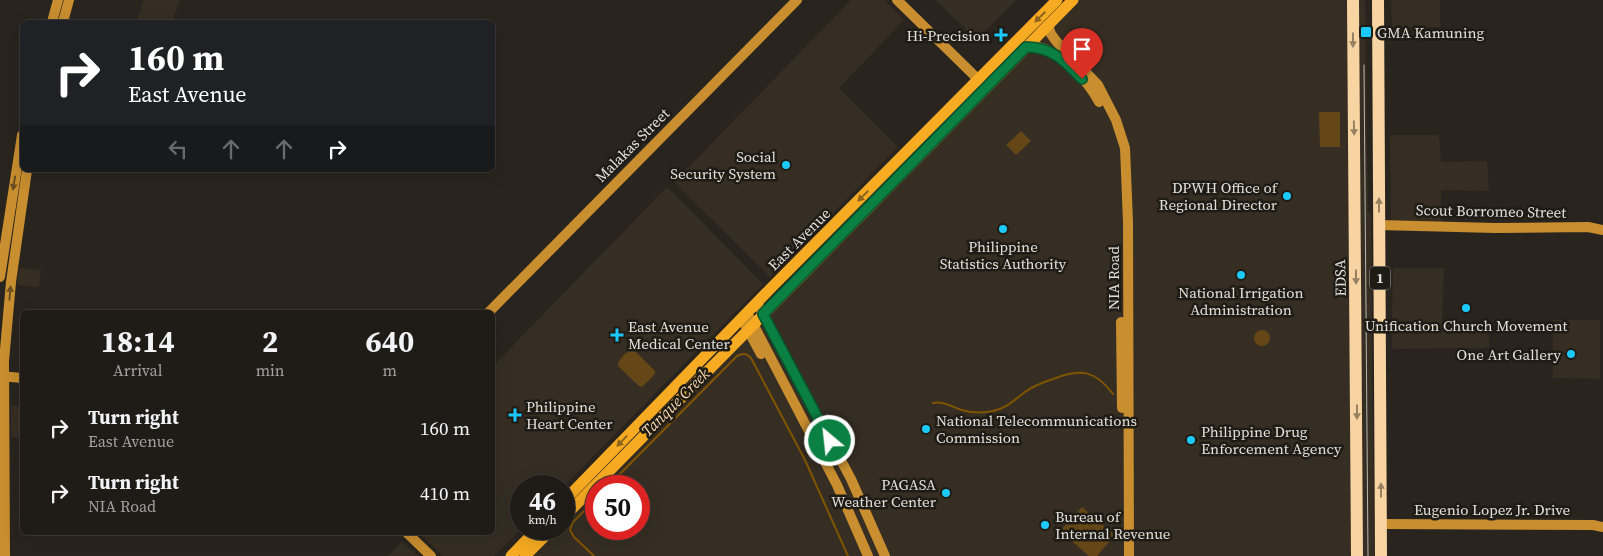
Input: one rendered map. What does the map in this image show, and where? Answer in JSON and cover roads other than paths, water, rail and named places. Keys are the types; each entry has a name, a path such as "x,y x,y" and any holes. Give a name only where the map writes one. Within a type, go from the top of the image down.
{"highway":[{"name":"EDSA","path":"1353,0 1357,556"},
{"name":"1","path":"1378,0 1381,556"}],"main road":[{"name":"East Avenue","path":"575,506 763,314 982,84 1057,0"},
{"name":"East Avenue","path":"575,490 757,303 982,84 1026,47 1073,0"},
{"path":"511,556 526,540"},
{"path":"525,556 541,540"}],"street":[{"path":"53,20 58,0"},
{"path":"63,20 69,0"},
{"name":"Malakas Street","path":"491,310 797,0"},
{"path":"897,0 982,84"},
{"name":"NIA Road","path":"1048,26 1056,41 1098,85 1120,130 1125,148 1128,222 1129,556"},
{"name":"NIA Road","path":"1026,47 1038,47 1060,57 1089,86 1112,126 1120,155 1122,182 1123,556"},
{"path":"0,277 20,148"},
{"path":"5,556 2,543 2,376 11,282 27,172"},
{"name":"Scout Borromeo Street","path":"1379,225 1495,228 1588,227 1603,230"},
{"path":"757,303 851,479 885,556"},
{"path":"744,316 814,440 837,485 868,556"},
{"path":"750,327 828,482 861,556"},
{"path":"2,376 20,378"},
{"path":"814,440 827,434"},
{"name":"Eugenio Lopez Jr. Drive","path":"1381,524 1594,525 1603,527"},
{"path":"409,535 431,556"}],"waterway":[{"name":"Tanque Creek","path":"619,475 737,356 746,354 751,358 805,460 848,556"},
{"name":"Tanque Creek","path":"933,403 944,404 969,412 998,410 1039,384 1071,373 1086,373 1093,376 1100,380 1113,394"},
{"name":"Tanque Creek","path":"585,510 573,522 570,530 574,537 594,556"}],"tram line":[{"path":"1364,65 1368,556"}],"place":[{"name":"GMA Kamuning","path":"1366,32"},
{"name":"Hi-Precision","path":"1001,35"},
{"name":"Social Security System","path":"786,165"},
{"name":"DPWH Office of Regional Director","path":"1287,196"},
{"name":"Philippine Statistics Authority","path":"1003,229"},
{"name":"National Irrigation Administration","path":"1241,275"},
{"name":"Unification Church Movement","path":"1466,308"},
{"name":"East Avenue Medical Center","path":"617,335"},
{"name":"One Art Gallery","path":"1571,354"},
{"name":"Philippine Heart Center","path":"515,415"},
{"name":"National Telecommunications Commission","path":"926,429"},
{"name":"Philippine Drug Enforcement Agency","path":"1191,440"},
{"name":"PAGASA Weather Center","path":"946,493"},
{"name":"Bureau of Internal Revenue","path":"1045,525"}]}
